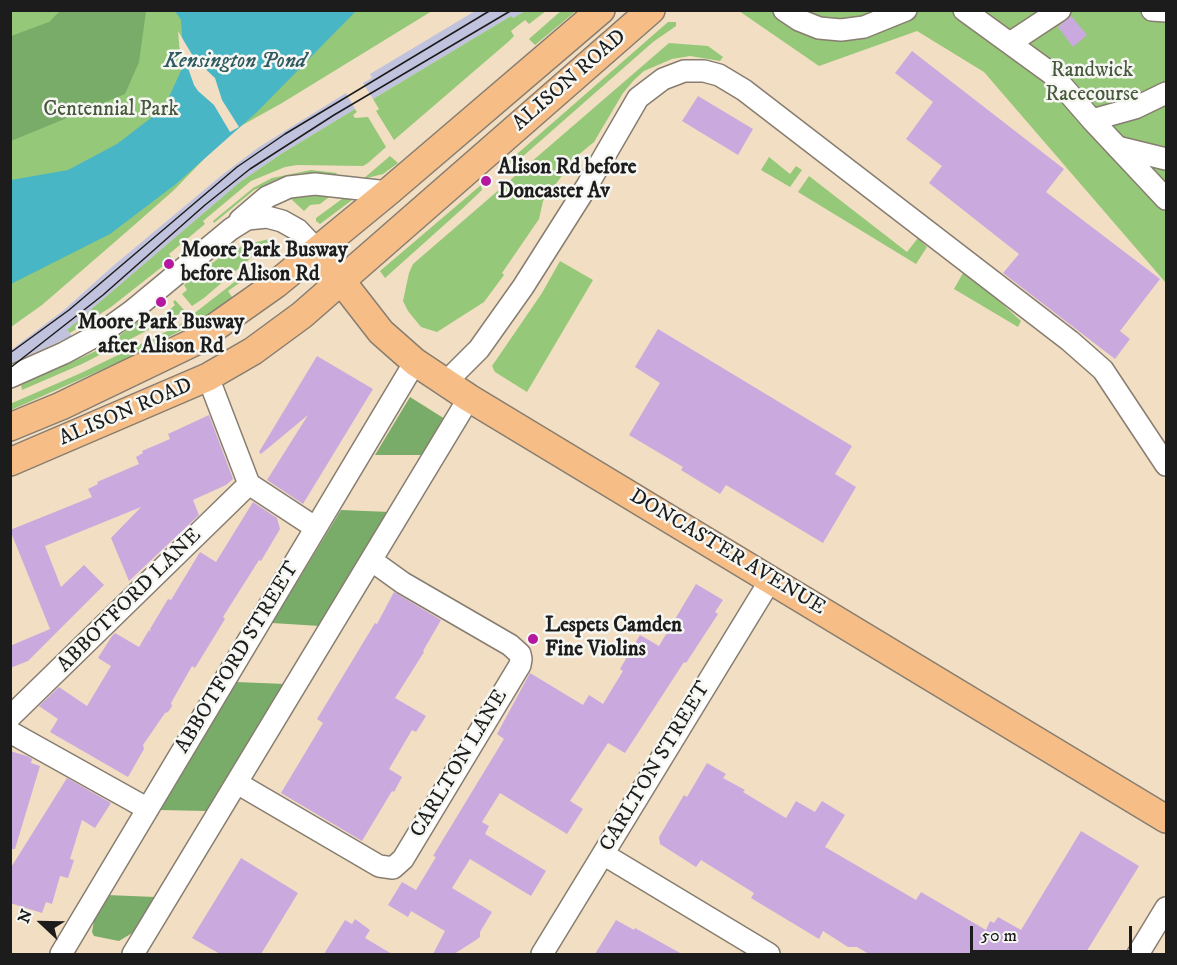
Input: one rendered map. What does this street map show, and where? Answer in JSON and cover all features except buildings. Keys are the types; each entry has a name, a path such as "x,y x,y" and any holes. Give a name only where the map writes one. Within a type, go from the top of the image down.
{"main road":[{"name":"ALISON ROAD","path":"10,427 61,406 194,342 318,251 601,10"},
{"name":"ALISON ROAD","path":"10,462 207,377 253,351 302,315 341,282 651,10"},
{"name":"DONCASTER AVENUE","path":"318,251 381,332 415,362 458,391 1167,819"}],"street":[{"path":"784,10 799,20 819,28 841,30 864,27 906,10"},
{"path":"964,10 1052,74 1116,147 1167,198"},
{"path":"1010,43 1060,10"},
{"path":"1152,10 1167,11"},
{"path":"133,954 371,560 458,391 454,374 479,349 523,287 587,186 638,98 663,79 684,71 704,71 719,75 744,90 1070,341 1103,370 1167,465"},
{"path":"1092,120 1135,108 1167,93"},
{"path":"1116,147 1167,159"},
{"path":"220,239 267,197 290,187 315,184 388,192"},
{"path":"10,377 103,333 247,219 272,218 294,227 318,251"},
{"name":"ABBOTFORD STREET","path":"61,954 415,362"},
{"path":"207,377 249,484 316,528"},
{"name":"ABBOTFORD LANE","path":"10,717 249,484"},
{"name":"CARLTON LANE","path":"237,783 379,866 393,868 404,859 514,675 521,659 520,654 510,645 403,583 371,560"},
{"name":"CARLTON STREET","path":"542,954 771,579"},
{"path":"10,732 148,808"},
{"path":"603,854 769,954"},
{"path":"1138,954 1167,908"}],"shaded area":[{"path":"475,11 527,11 512,18 511,16 373,99 363,83 372,78 370,74"},
{"path":"346,93 355,109 240,182 67,330 72,336 11,363 11,350 64,310 222,175 259,147"}],"green space":[{"path":"527,10 546,11 529,24 525,20 511,31 514,36 508,42 394,140 376,111 379,109 373,99 511,16 513,18"},
{"path":"562,10 576,11 535,45 529,39"},
{"name":"Centennial Park","path":"11,11 432,11 282,103 230,132 174,190 42,305 11,327"},
{"path":"60,11 146,11 139,62 125,94 11,141 11,36 49,22"},
{"name":"Randwick Racecourse","path":"739,11 1166,11 1166,283 984,72 917,31 819,66"},
{"path":"668,22 676,22 676,26 653,42 513,165 509,161"},
{"path":"669,43 708,46 723,57 720,61 690,56 672,59 644,71 623,93 594,142 577,156 574,155 543,201 539,219 484,302 437,332 421,327 403,301 413,264"},
{"path":"355,109 357,112 353,115 355,118 368,117 386,147 368,163 363,166 297,165 285,167 251,181 203,221 205,224 169,254 172,259 111,307 70,333 67,330 240,182"},
{"path":"390,156 398,163 383,174 363,179"},
{"path":"769,157 790,174 796,166 802,170 790,187 761,170"},
{"path":"311,170 337,173 335,176 303,173 280,178 254,190 214,223 213,221 253,188 272,178"},
{"path":"809,176 907,252 918,238 927,247 916,264 798,192"},
{"path":"481,185 482,190 385,278 380,271"},
{"path":"291,194 333,194 320,204 310,205 304,211 289,197"},
{"path":"346,196 352,197 352,200 320,224 316,221 316,218"},
{"path":"274,238 192,306 182,294 187,290 184,285 224,254 248,244"},
{"path":"560,261 593,280 527,392 495,372 492,366 542,293"},
{"path":"246,273 249,276 228,291 234,300 203,319 126,359 11,410 10,404 178,326"},
{"path":"963,273 1021,321 1018,327 954,289"},
{"path":"175,300 185,311 82,364 22,390 21,385 98,350 146,315 153,324 175,305 173,302"},
{"path":"410,397 445,419 425,455 375,455"},
{"path":"341,510 390,512 320,626 272,623"},
{"path":"236,682 285,684 207,811 159,810"},
{"path":"107,895 155,897 134,932 119,941 94,936 92,932 95,915"}],"water":[{"name":"Kensington Pond","path":"175,11 356,11 257,112 176,184 110,234 11,284 11,180 68,170 117,144 164,108 184,64 181,20"}],"pier":[{"path":"178,31 194,58 215,78 222,100 239,127 230,132 214,105 194,85 187,65 180,54"}],"tram line":[{"path":"10,353 69,310 237,167 285,134 491,10"},
{"path":"10,368 103,295 205,205 250,169 334,115 512,10"}],"place":[{"name":"Alison Rd before Doncaster Av","path":"486,181"},
{"name":"Moore Park Busway before Alison Rd","path":"169,264"},
{"name":"Moore Park Busway after Alison Rd","path":"161,302"},
{"name":"Lespets Camden Fine Violins","path":"533,639"}]}
